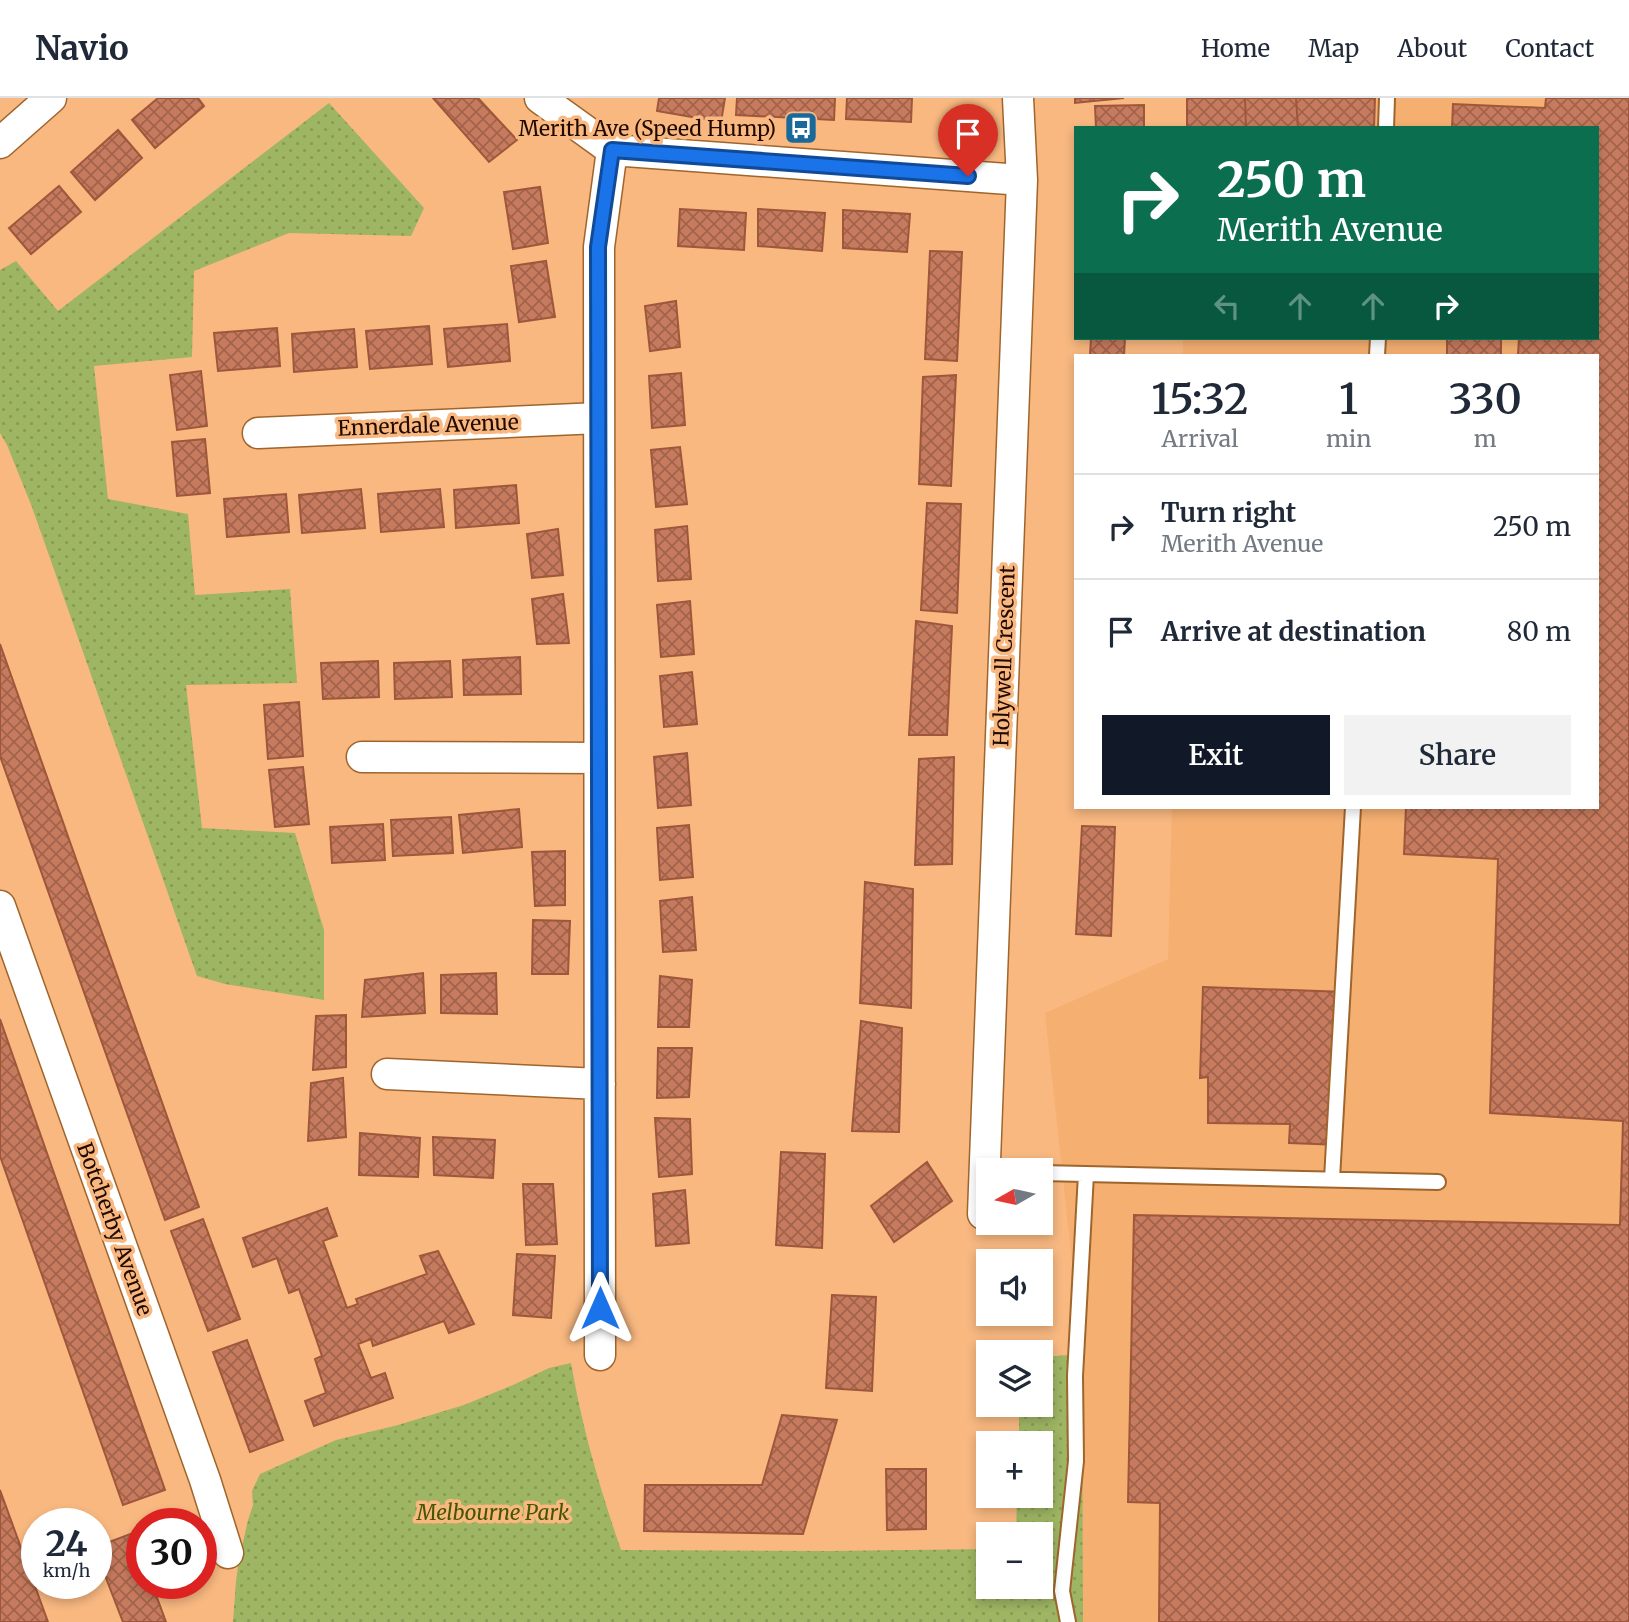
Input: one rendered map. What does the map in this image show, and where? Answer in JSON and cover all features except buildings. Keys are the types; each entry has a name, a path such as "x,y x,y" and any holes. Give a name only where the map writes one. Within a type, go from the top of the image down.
{"street":[{"path":"0,144 51,98"},
{"path":"540,98 612,150 1022,180"},
{"name":"Holywell Crescent","path":"987,1158 1022,180 1018,98"},
{"path":"600,1355 598,247 612,150"},
{"name":"Ennerdale Avenue","path":"258,433 599,418"},
{"path":"362,757 599,758"},
{"name":"Botcherby Avenue","path":"0,906 201,1467 228,1553"},
{"path":"387,1074 600,1084"}],"lane":[{"path":"1386,126 1387,98"},
{"path":"1332,1179 1353,809"},
{"path":"1054,1173 1438,1182"},
{"path":"1068,1622 1062,1591 1076,1461 1075,1376 1086,1174"}],"shaded area":[{"path":"1187,98 1629,98 1629,1622 1083,1622 1082,1354 1045,1013 1168,959 1172,809 1599,809 1599,354 1183,354 1183,340 1599,340 1599,126 1187,126"}],"green space":[{"path":"329,103 424,208 411,236 289,233 194,271 192,357 94,366 108,499 188,514 195,595 290,589 297,683 186,685 202,828 295,833 324,930 324,1000 225,984 197,976 32,507 0,433 0,270 16,261 58,311"},
{"name":"Melbourne Park","path":"1082,1354 1083,1622 233,1622 239,1560 253,1505 252,1491 260,1474 336,1440 464,1405 549,1368 571,1363 592,1458 621,1550 976,1549 976,1599 1053,1599 1053,1522 1016,1522 1017,1508 1053,1508 1053,1431 1019,1431 1019,1417 1053,1417 1053,1356"}],"place":[{"name":"Merith Ave (Speed Hump)","path":"801,128"}],"route":[{"path":"600,1308 598,247 612,150 968,176"}]}
